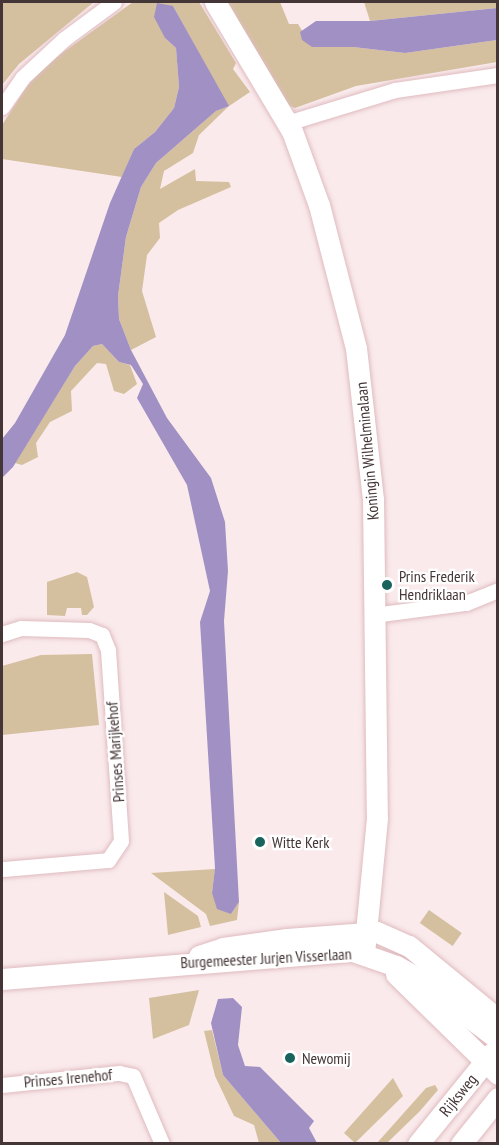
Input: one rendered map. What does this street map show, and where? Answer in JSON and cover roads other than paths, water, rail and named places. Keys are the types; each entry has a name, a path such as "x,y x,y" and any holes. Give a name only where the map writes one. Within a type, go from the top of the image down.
{"street":[{"path":"2,106 39,62 114,2"},
{"name":"Koningin Wilhelminalaan","path":"215,2 287,123 319,205 356,348 373,499 373,615 378,818 366,931 371,956"},
{"path":"287,123 395,90 498,75"},
{"path":"373,615 466,603 498,590"},
{"name":"Prinses Marijkehof","path":"2,634 21,628 89,630 102,635 108,650 121,841 108,860 2,869"},
{"path":"366,931 388,935 409,946 498,1019"},
{"name":"Burgemeester Jurjen Visserlaan","path":"167,964 223,948 366,931"},
{"name":"Burgemeester Jurjen Visserlaan","path":"2,979 339,951 371,956"},
{"path":"371,956 416,977 498,1039"},
{"path":"371,956 491,1069"},
{"name":"Rijksweg","path":"418,1143 491,1069 498,1046"},
{"name":"Prinses Irenehof","path":"2,1085 119,1073 133,1076 162,1143"},
{"name":"Rijksweg","path":"461,1143 498,1098"}],"place":[{"name":"Prins Frederik Hendriklaan","path":"387,585"},
{"name":"Witte Kerk","path":"260,842"},
{"name":"Newomij","path":"290,1058"}]}
